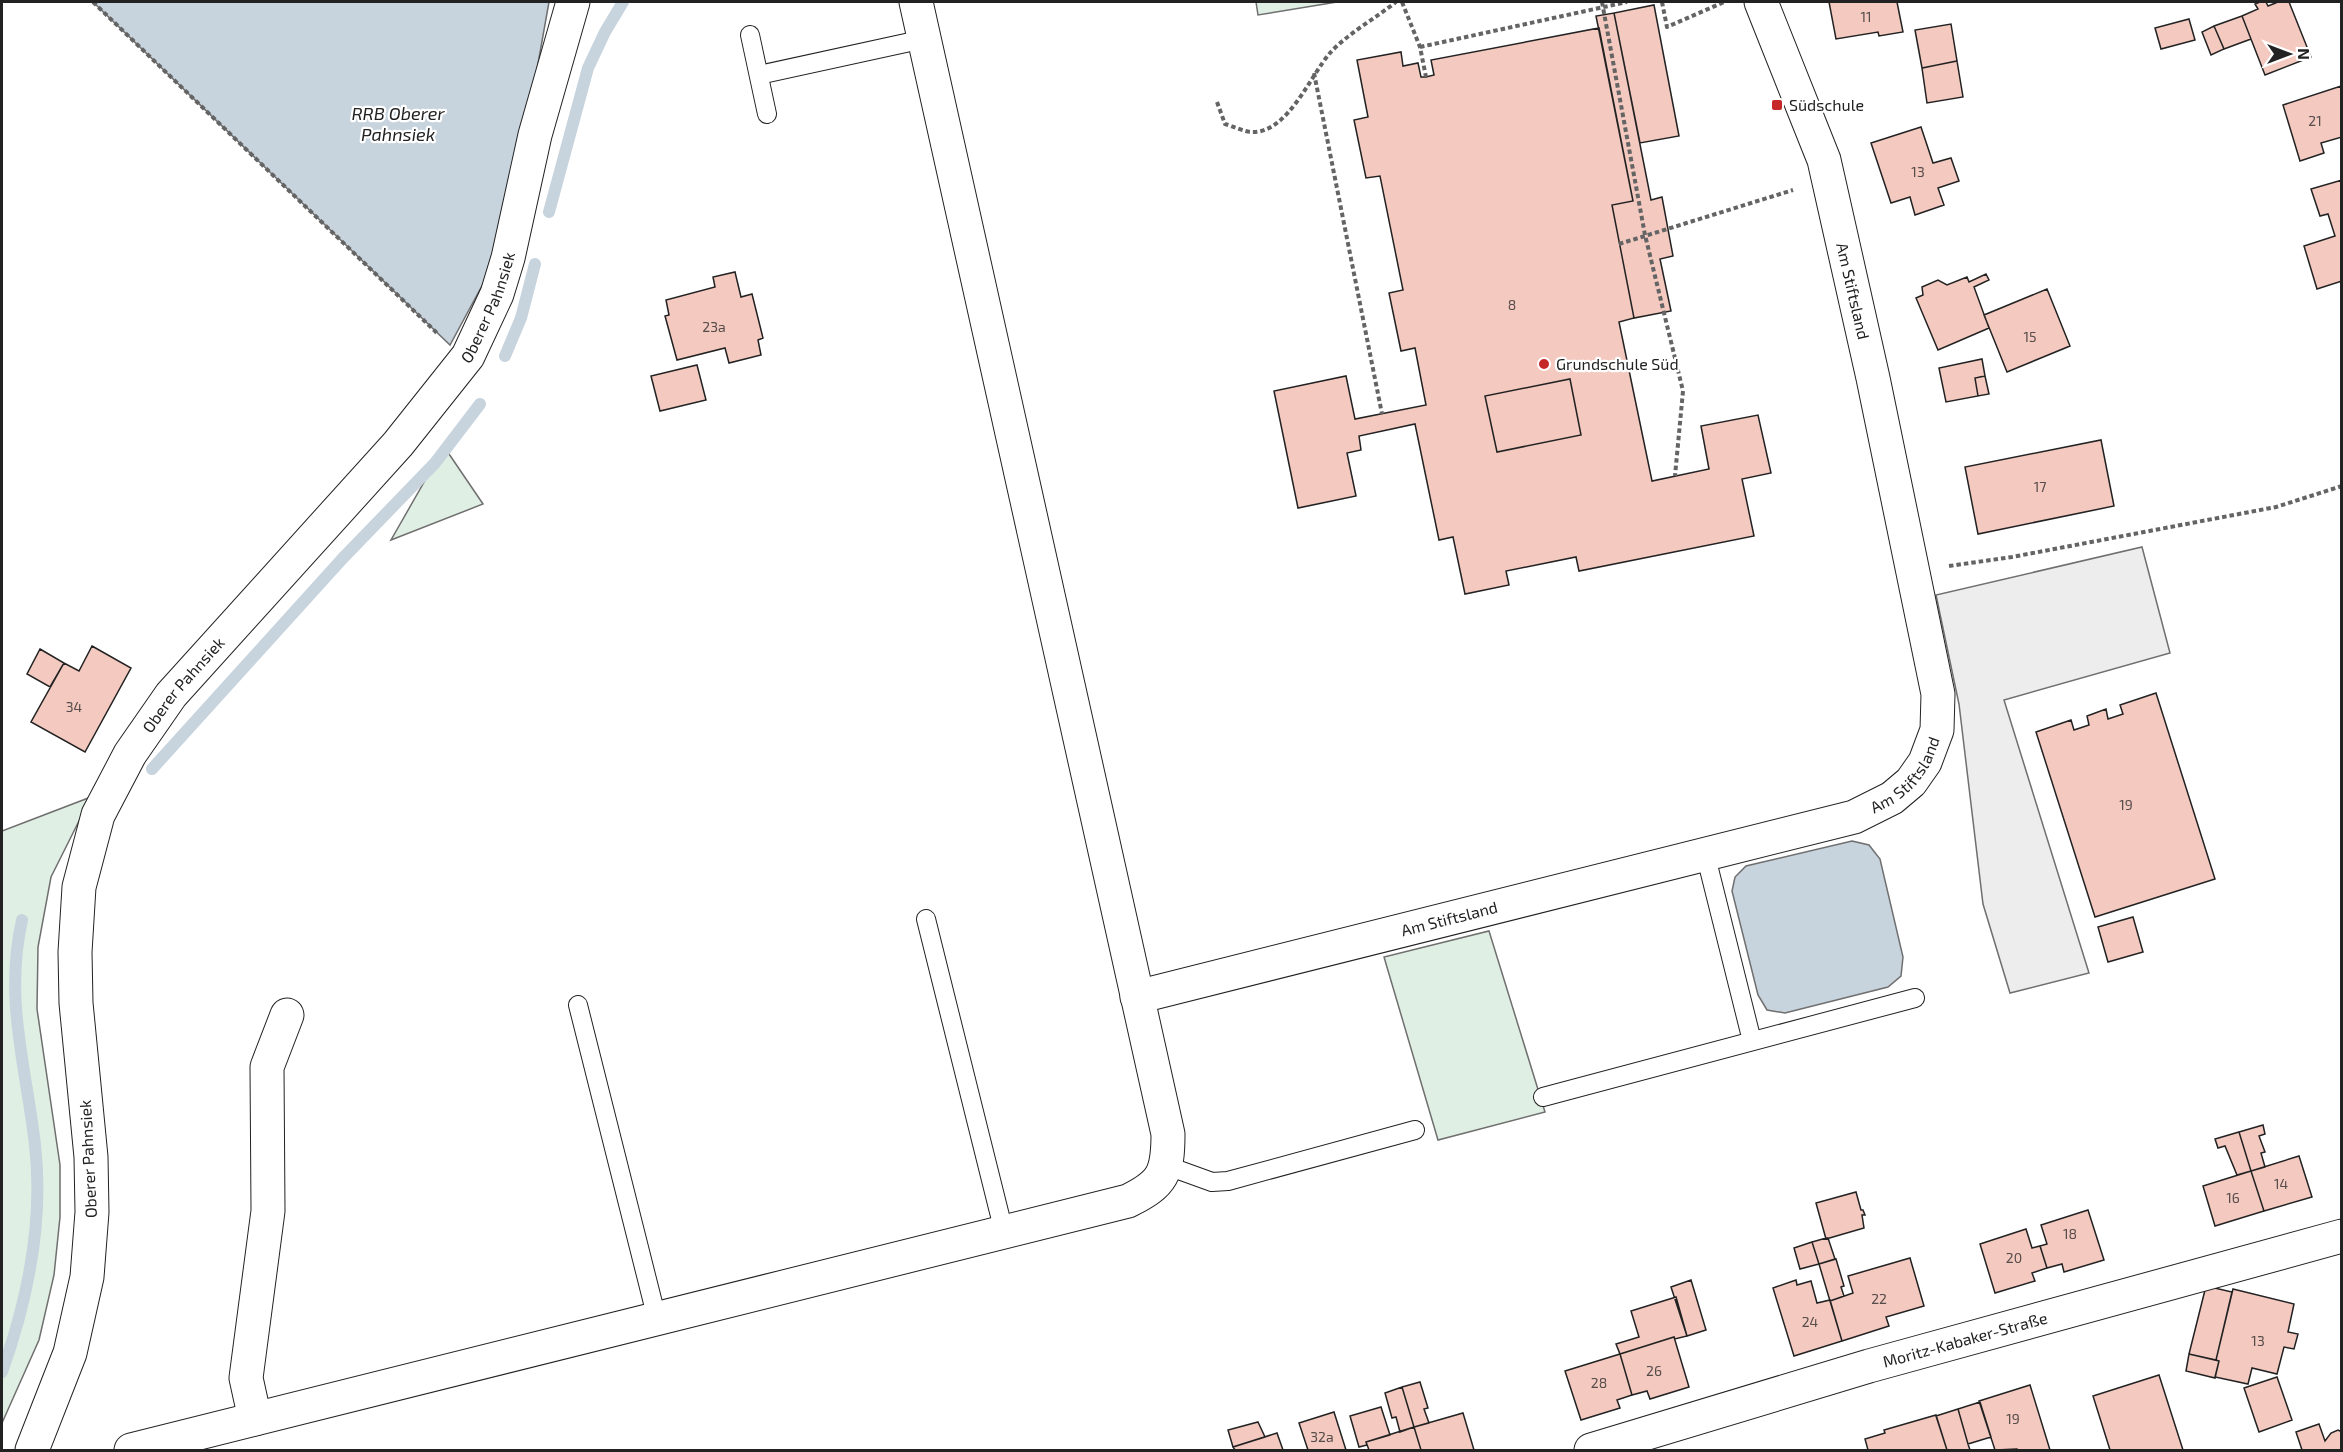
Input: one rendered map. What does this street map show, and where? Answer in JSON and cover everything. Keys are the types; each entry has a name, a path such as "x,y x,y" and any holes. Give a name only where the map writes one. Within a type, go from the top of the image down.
{"street":[{"name":"Oberer Pahnsiek","path":"34,1449 70,1353 87,1277 92,1212 91,1157 76,1003 75,952 79,887 98,815 130,754 171,695 398,444 468,356 497,294 508,258 535,135 573,2"},
{"path":"131,1450 1128,1201 1149,1191 1162,1177 1168,1155 1168,1134 916,2"},
{"name":"Am Stiftsland","path":"1137,997 1854,817 1892,798 1911,782 1925,762 1937,730 1938,694 1914,575 1824,160 1761,2"},
{"path":"255,1419 246,1378 268,1211 267,1067 287,1015"},
{"name":"Moritz-Kabaker-Straße","path":"1591,1450 1869,1366 2342,1236"}],"lane":[{"path":"750,35 767,114"},
{"path":"759,75 924,39"},
{"path":"1705,854 1752,1041"},
{"path":"926,919 1004,1232"},
{"path":"1543,1097 1916,998"},
{"path":"578,1005 657,1319"},
{"path":"1165,1165 1212,1182 1228,1181 1415,1130"}],"path":[{"path":"93,2 450,345 468,356"},
{"path":"1217,102 1225,124 1252,132 1279,123 1332,51 1396,2"},
{"path":"1402,2 1420,47 1426,77"},
{"path":"1420,47 1603,4 1628,2"},
{"path":"1662,2 1667,27 1724,2"},
{"path":"1603,4 1645,235 1683,391 1675,477"},
{"path":"1314,73 1382,414"},
{"path":"1619,244 1828,179"},
{"path":"1914,575 1934,568 2012,558 2276,507 2342,486"}],"green space":[{"path":"1256,2 1337,2 1258,15"},
{"path":"447,451 483,504 391,540 435,463"},
{"path":"91,797 51,877 38,947 37,1009 60,1165 60,1217 54,1275 39,1340 2,1423 2,831"},
{"path":"1489,931 1545,1112 1438,1140 1384,957"}],"shaded area":[{"path":"2142,547 2170,653 2004,700 2089,973 2010,993 1983,904 1959,704 1936,595"}],"water":[{"name":"RRB Oberer Pahnsiek","path":"93,2 549,2 533,92 491,269 450,345"},
{"path":"1852,841 1869,845 1880,859 1903,957 1901,976 1888,987 1785,1013 1767,1010 1758,995 1732,891 1735,877 1746,866"}],"building":[{"path":"1829,2 1897,2 1903,32 1879,36 1878,32 1836,39"},
{"path":"2266,2 2268,6 2278,2 2289,2 2311,57 2265,75 2242,16 2258,9 2255,4"},
{"path":"1654,5 1679,136 1640,143 1614,13"},
{"path":"1614,13 1651,200 1662,197 1673,256 1660,259 1671,311 1634,318 1612,205 1633,201 1596,16"},
{"path":"2242,16 2251,39 2224,49 2214,26"},
{"path":"2189,19 2195,40 2161,49 2155,28"},
{"path":"1951,24 1957,61 1922,68 1915,30"},
{"path":"2214,26 2224,49 2211,55 2202,32"},
{"path":"1599,28 1633,201 1612,205 1634,318 1619,322 1652,481 1709,469 1701,426 1758,415 1771,473 1742,479 1754,536 1579,571 1576,557 1506,571 1509,585 1465,594 1453,537 1439,540 1415,424 1359,436 1361,450 1347,453 1356,496 1298,508 1274,391 1346,376 1355,419 1426,405 1415,348 1401,351 1389,293 1403,290 1380,176 1366,178 1354,120 1368,117 1357,60 1401,52 1403,66 1418,63 1421,77 1426,77 1434,75 1431,60","holes":["1570,379 1581,435 1497,452 1485,396"]},
{"path":"1957,61 1963,97 1927,103 1922,68"},
{"path":"2341,86 2342,137 2321,143 2324,153 2300,161 2283,105"},
{"path":"1921,127 1933,163 1951,158 1959,181 1938,188 1944,205 1915,215 1910,197 1891,203 1871,143"},
{"path":"2342,180 2342,281 2317,289 2304,246 2335,236 2328,214 2320,216 2311,189"},
{"path":"735,272 741,297 752,294 763,338 758,340 761,355 729,363 725,348 677,360 665,316 669,315 666,300 715,287 713,277"},
{"path":"1986,274 1989,280 1974,287 1989,328 1938,350 1916,298 1923,295 1922,287 1938,280 1947,285 1967,277 1969,282"},
{"path":"2047,289 2070,346 2007,372 1984,315"},
{"path":"1982,359 1985,376 1975,378 1978,396 1946,402 1939,368"},
{"path":"697,365 706,400 660,411 651,376"},
{"path":"1985,376 1989,394 1978,396 1975,378"},
{"path":"1570,379 1581,435 1497,452 1485,396"},
{"path":"2101,440 2114,506 1978,534 1965,467"},
{"path":"92,646 131,668 85,752 31,722 64,663 79,671"},
{"path":"40,649 64,663 50,687 27,674"},
{"path":"2156,693 2215,879 2095,917 2036,732 2071,720 2074,730 2089,725 2087,716 2106,709 2108,719 2123,714 2120,705"},
{"path":"2133,917 2143,952 2108,962 2098,927"},
{"path":"2263,1125 2265,1134 2259,1136 2265,1152 2261,1153 2265,1167 2251,1171 2239,1132"},
{"path":"2239,1132 2251,1171 2237,1175 2225,1146 2218,1148 2215,1139"},
{"path":"2299,1156 2312,1197 2264,1211 2251,1171"},
{"path":"2251,1171 2264,1211 2215,1226 2203,1186"},
{"path":"1856,1192 1861,1210 1865,1215 1862,1215 1864,1228 1826,1239 1816,1203"},
{"path":"2088,1210 2104,1260 2064,1272 2062,1264 2047,1268 2040,1246 2047,1244 2041,1225"},
{"path":"2026,1229 2032,1248 2040,1246 2047,1268 2032,1273 2035,1281 1995,1293 1980,1244"},
{"path":"1828,1238 1835,1259 1819,1264 1812,1242"},
{"path":"1812,1242 1819,1264 1800,1269 1794,1248"},
{"path":"1910,1258 1924,1306 1886,1317 1889,1326 1842,1341 1830,1301 1853,1293 1848,1276"},
{"path":"1836,1259 1844,1286 1841,1287 1844,1296 1830,1301 1819,1264"},
{"path":"1691,1280 1706,1330 1687,1336 1671,1287"},
{"path":"1796,1280 1797,1285 1811,1281 1817,1303 1830,1300 1842,1341 1794,1356 1773,1288"},
{"path":"2206,1286 2232,1292 2216,1360 2189,1354"},
{"path":"2233,1289 2294,1304 2288,1332 2298,1334 2294,1349 2284,1347 2277,1374 2252,1368 2248,1384 2215,1377 2219,1361 2216,1360"},
{"path":"1676,1297 1687,1336 1675,1339 1674,1337 1620,1354 1616,1344 1639,1337 1631,1311"},
{"path":"1674,1337 1689,1387 1650,1399 1647,1391 1632,1395 1620,1354"},
{"path":"1620,1354 1632,1395 1617,1400 1620,1408 1581,1420 1565,1371"},
{"path":"2189,1354 2219,1361 2215,1378 2186,1371"},
{"path":"2159,1375 2183,1450 2110,1450 2093,1396"},
{"path":"2277,1377 2292,1420 2259,1432 2244,1388"},
{"path":"1420,1382 1428,1408 1424,1409 1429,1423 1414,1427 1402,1387"},
{"path":"2030,1385 2050,1450 1995,1450 1979,1401"},
{"path":"1402,1387 1414,1427 1400,1432 1396,1417 1392,1418 1385,1393"},
{"path":"1980,1402 1991,1437 1968,1444 1958,1409"},
{"path":"1381,1407 1390,1435 1366,1442 1367,1445 1359,1447 1350,1416"},
{"path":"1958,1409 1970,1450 1947,1450 1936,1416"},
{"path":"1334,1412 1346,1450 1308,1450 1299,1423"},
{"path":"1463,1413 1474,1450 1421,1450 1414,1427"},
{"path":"1936,1415 1947,1450 1868,1450 1865,1439 1885,1433 1884,1430"},
{"path":"1258,1422 1265,1437 1233,1447 1228,1430"},
{"path":"2319,1424 2325,1441 2331,1433 2338,1430 2342,1432 2342,1450 2302,1450 2296,1432"},
{"path":"1414,1427 1421,1450 1369,1450 1366,1442"},
{"path":"1277,1433 1283,1450 1235,1450 1233,1447"}],"waterway":[{"path":"549,212 588,68 605,32 623,2"},
{"path":"505,356 521,318 535,264"},
{"path":"152,769 343,558 435,463 480,404"},
{"path":"2,1372 26,1289 32,1260 37,1203 35,1145 16,1006 17,949 22,920"}],"place":[{"name":"Südschule","path":"1777,105"},
{"name":"Grundschule Süd","path":"1544,364"}]}
